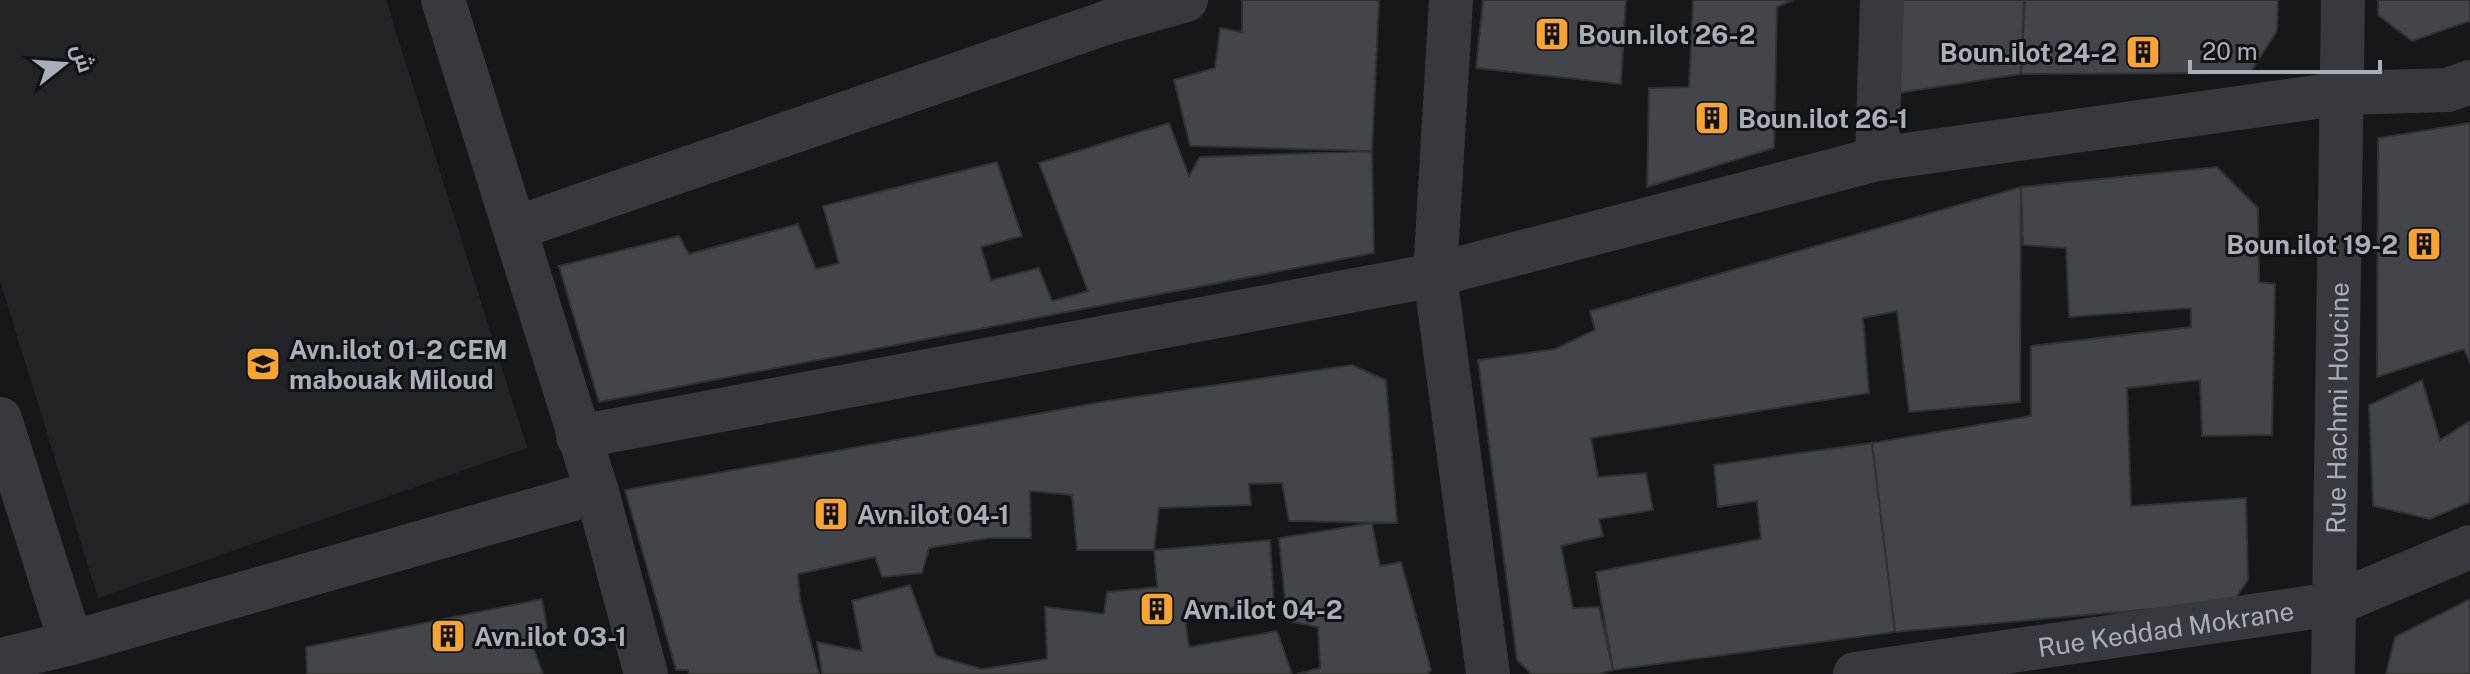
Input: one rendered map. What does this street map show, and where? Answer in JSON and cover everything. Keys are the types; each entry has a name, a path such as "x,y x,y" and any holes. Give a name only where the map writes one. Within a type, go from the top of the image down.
{"street":[{"path":"443,0 597,492 646,674"},
{"path":"516,228 1108,22 1186,0"},
{"path":"1451,0 1435,275 1488,674"},
{"path":"1877,159 1882,0"},
{"name":"Rue Hachmi Houcine","path":"2333,674 2343,0"},
{"path":"578,437 1435,275 1877,159 2344,93 2448,90 2470,82"},
{"path":"0,419 71,643"},
{"path":"0,660 71,643 597,492"},
{"name":"Rue Keddad Mokrane","path":"1855,674 2334,604 2470,547"}],"shaded area":[{"name":"Avn.ilot 01-2 CEM mabouak Miloud","path":"0,0 386,0 527,448 98,598 0,281"}],"building":[{"path":"1242,0 1379,0 1372,151 1190,146 1174,80 1215,68 1220,28 1242,32"},
{"name":"Boun.ilot 26-2","path":"1483,0 1626,0 1621,84 1476,68"},
{"name":"Boun.ilot 26-1","path":"1693,0 1793,0 1777,7 1774,148 1647,187 1649,88 1689,87"},
{"path":"1903,0 2024,0 2021,74 1898,93"},
{"name":"Boun.ilot 24-2","path":"2025,0 2278,0 2277,31 2250,73 2021,74"},
{"path":"2378,0 2470,0 2470,21 2412,41 2378,15"},
{"path":"1169,123 1189,176 1200,157 1372,151 1374,253 599,402 559,266 679,236 689,254 798,224 816,269 839,263 823,206 997,162 1022,236 981,247 991,280 1039,268 1052,301 1088,291 1039,163"},
{"name":"Boun.ilot 19-2","path":"2470,123 2470,363 2464,349 2377,377 2378,138"},
{"path":"2217,167 2258,208 2259,282 2275,284 2272,435 2202,436 2200,380 2127,388 2131,506 2246,498 2248,580 2233,602 1895,632 1872,443 2031,416 2031,346 2191,327 2191,308 2069,317 2066,248 2023,245 2021,187"},
{"path":"2021,187 2020,402 1909,412 1897,311 1863,318 1869,393 1591,438 1598,477 1646,473 1653,510 1599,519 1603,536 1561,546 1573,608 1599,607 1613,670 1599,674 1531,674 1517,660 1478,360 1555,349 1595,330 1590,311"},
{"name":"Avn.ilot 04-1","path":"1352,365 1386,380 1397,523 1289,521 1282,483 1249,484 1251,505 1159,508 1154,550 1077,550 1072,495 1030,491 1031,538 990,538 929,548 922,573 882,577 875,557 798,574 800,600 819,674 689,674 688,670 676,670 625,490 1101,402"},
{"path":"2422,380 2440,440 2470,421 2470,502 2430,519 2373,506 2369,405"},
{"path":"1872,443 1895,632 1613,670 1596,572 1761,539 1757,501 1718,507 1714,465"},
{"name":"Avn.ilot 04-2","path":"1372,523 1380,566 1401,562 1431,670 1427,674 1297,674 1320,668 1318,627 1287,621 1279,538"},
{"name":"Avn.ilot 04-2","path":"1270,540 1274,603 1184,612 1189,647 1277,631 1292,674 822,674 817,642 862,651 852,601 910,585 936,656 982,669 1047,659 1045,607 1104,614 1107,592 1157,587 1154,550"},
{"name":"Avn.ilot 03-1","path":"542,599 548,634 530,639 543,674 307,674 306,647"},
{"path":"2470,599 2470,674 2386,674 2395,637"}],"place":[{"name":"Boun.ilot 26-2","path":"1552,34"},
{"name":"Boun.ilot 24-2","path":"2143,52"},
{"name":"Boun.ilot 26-1","path":"1712,118"},
{"name":"Boun.ilot 19-2","path":"2424,244"},
{"name":"Avn.ilot 01-2 CEM mabouak Miloud","path":"263,364"},
{"name":"Avn.ilot 04-1","path":"831,514"},
{"name":"Avn.ilot 04-2","path":"1157,609"},
{"name":"Avn.ilot 03-1","path":"448,636"}]}
